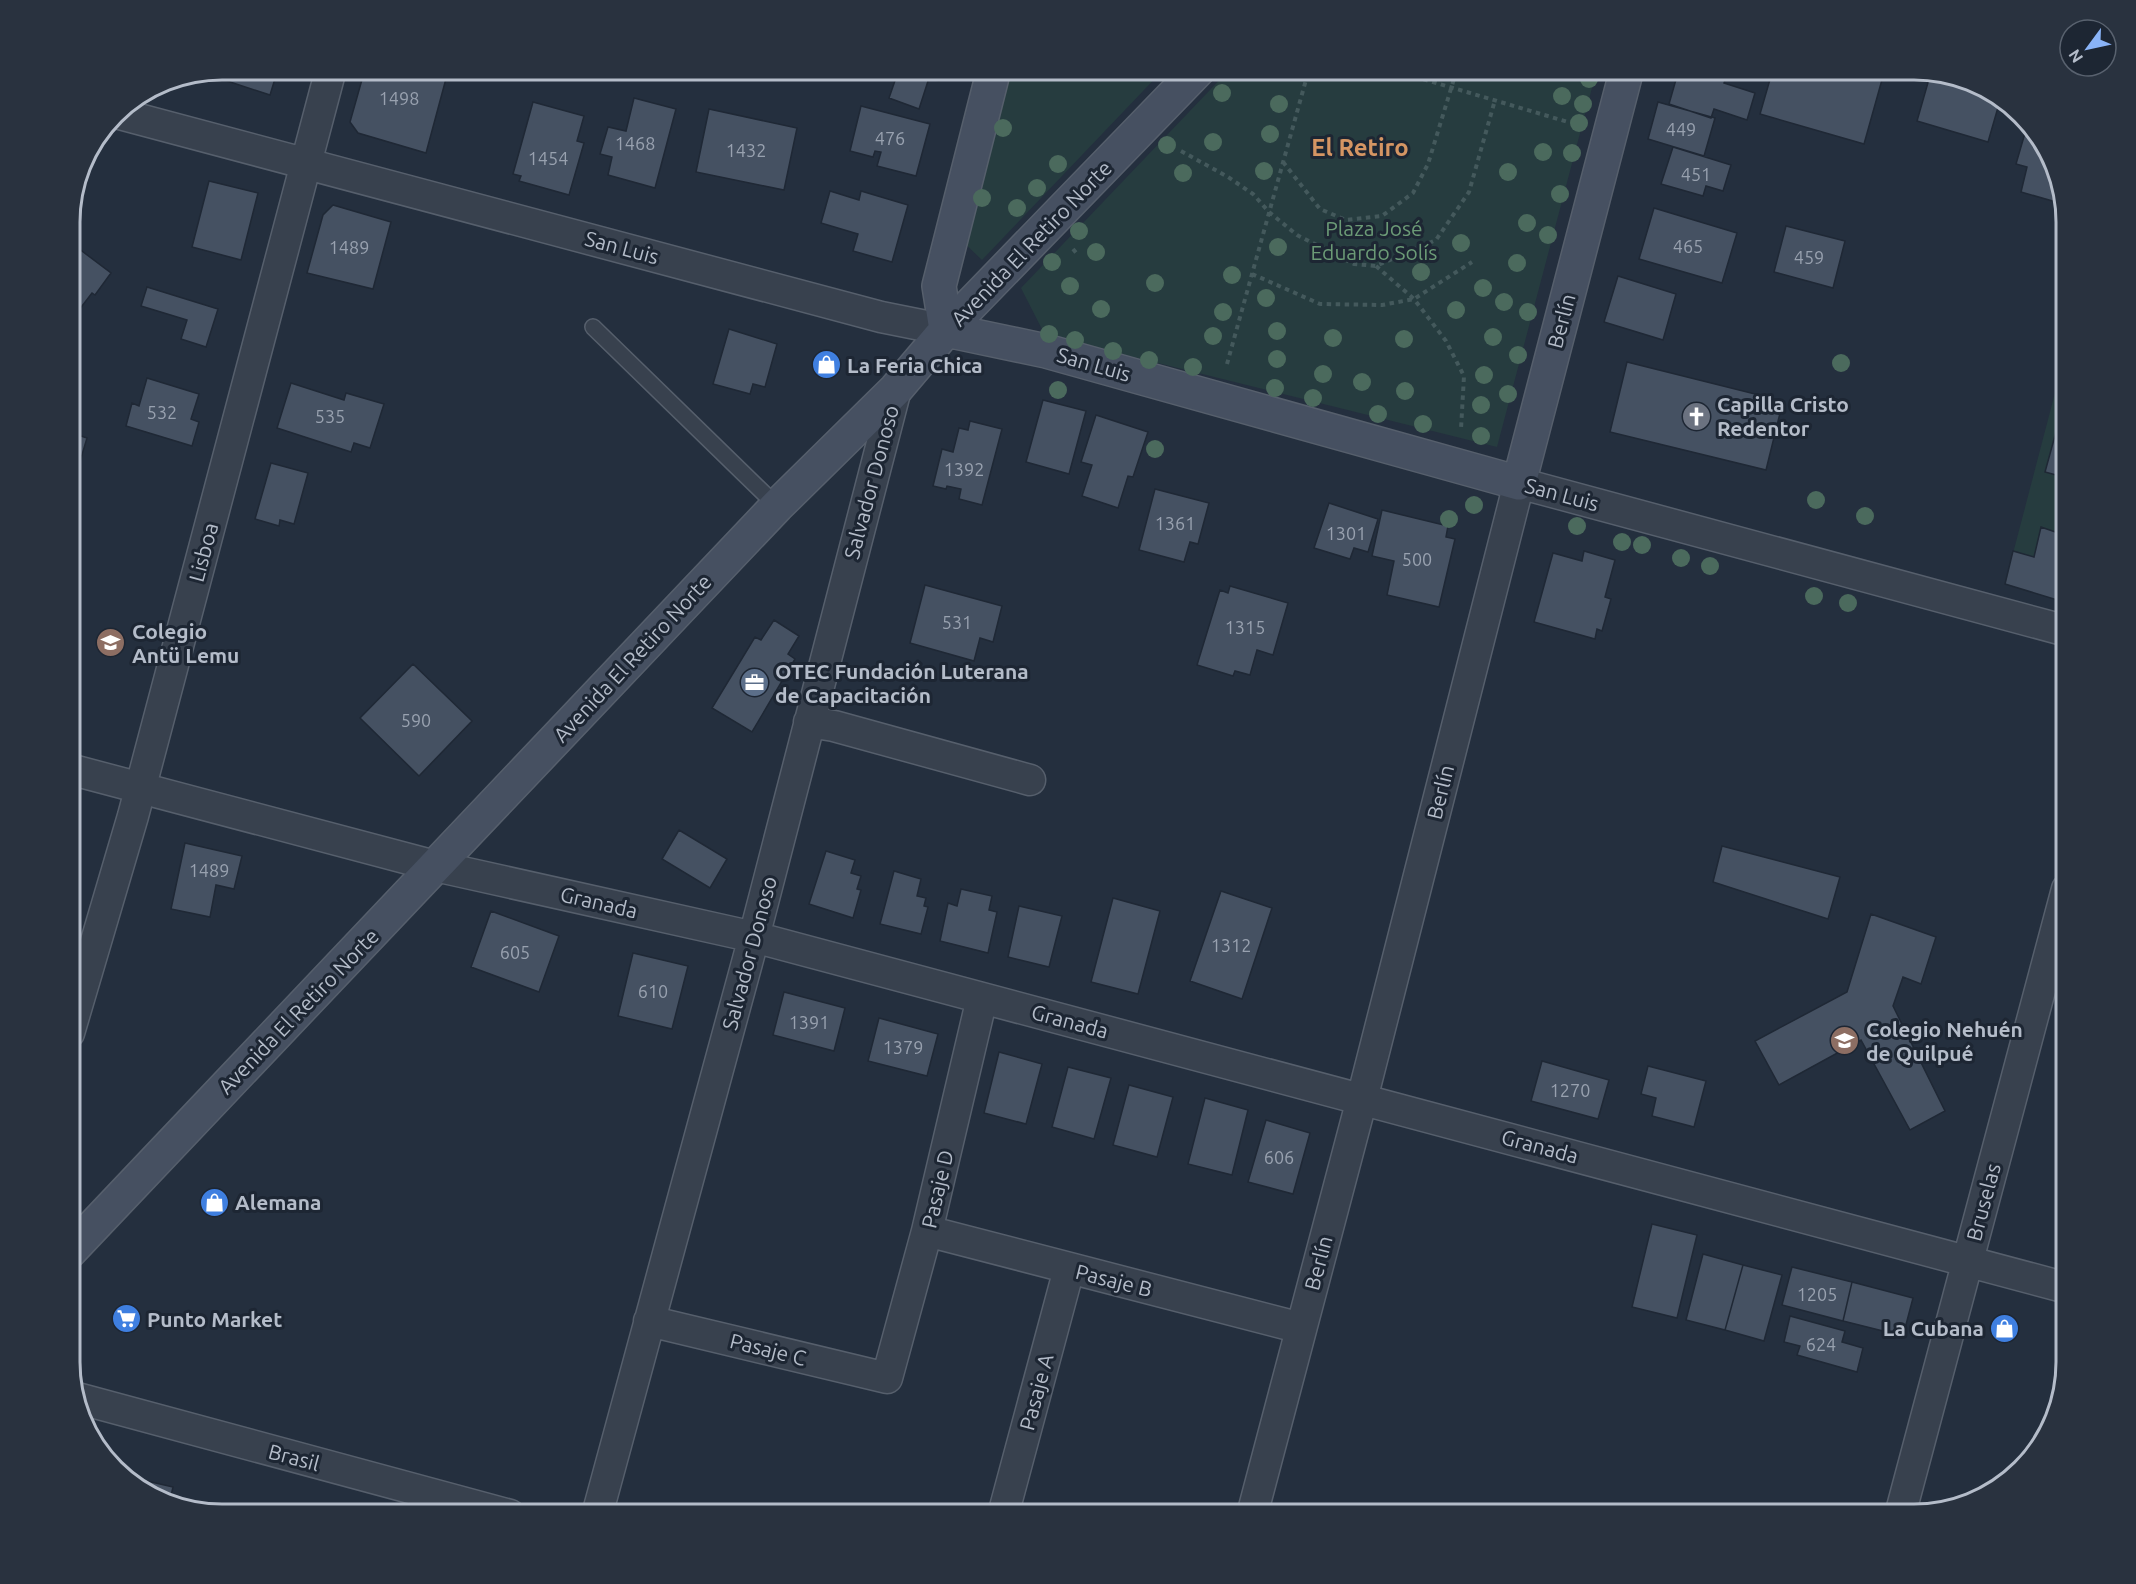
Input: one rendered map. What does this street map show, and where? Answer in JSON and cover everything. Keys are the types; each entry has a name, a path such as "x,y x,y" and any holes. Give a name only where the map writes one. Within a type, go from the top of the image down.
{"street":[{"name":"Lisboa","path":"80,995 140,788 328,80"},
{"path":"946,330 939,286 990,80"},
{"name":"Avenida El Retiro Norte","path":"80,1240 777,506 896,389 946,330 1188,80"},
{"name":"Berlín","path":"1254,1504 1362,1099 1624,80"},
{"name":"San Luis","path":"127,116 881,317 1046,351 1519,483 2056,628"},
{"name":"Salvador Donoso","path":"600,1504 754,937 896,389"},
{"path":"809,722 834,726 1030,780"},
{"name":"Granada","path":"80,772 435,866 754,937 2056,1285"},
{"name":"Bruselas","path":"1903,1504 2056,931"},
{"name":"Pasaje D","path":"887,1378 927,1231 982,998"},
{"name":"Pasaje B","path":"927,1231 1301,1328"},
{"name":"Pasaje A","path":"1006,1504 1069,1269"},
{"name":"Pasaje C","path":"649,1321 887,1378"},
{"name":"Brasil","path":"84,1400 469,1504"}],"lane":[{"path":"593,327 777,506"}],"path":[{"path":"1227,364 1306,80"},
{"path":"1428,80 1568,122"},
{"path":"1283,162 1320,208 1346,220 1382,216 1413,193 1428,165 1454,80"},
{"path":"1181,151 1253,194 1269,212 1297,235 1354,264 1376,266 1436,240 1469,192 1495,100"},
{"path":"1252,274 1320,304 1382,305 1414,299 1472,262"},
{"path":"1376,266 1414,299 1446,341 1464,376 1462,422 1455,465"}],"green space":[{"path":"1000,80 1154,80 982,260 958,237"},
{"name":"Plaza José Eduardo Solís","path":"1220,80 1594,80 1497,447 1045,335 1021,288"},
{"path":"2056,389 2056,600 2005,584"}],"building":[{"path":"224,80 275,80 270,95"},
{"path":"362,80 446,80 426,153 358,133 350,122"},
{"path":"895,80 928,80 919,109 889,98"},
{"path":"1676,80 1725,80 1724,83 1755,93 1747,120 1714,109 1711,118 1669,104"},
{"path":"1770,80 1882,80 1864,144 1760,114"},
{"path":"1929,81 1960,87 1998,107 1988,142 1917,121"},
{"path":"634,98 676,109 655,188 608,175 612,157 600,154 608,127 626,131"},
{"path":"533,102 584,116 577,141 584,143 569,195 519,181 521,176 513,174"},
{"path":"1658,102 1715,118 1704,156 1648,139"},
{"path":"861,106 930,124 916,176 877,166 881,152 875,151 873,157 850,151"},
{"path":"709,109 797,128 784,190 696,172"},
{"path":"2025,133 2042,159 2049,176 2055,202 2021,192 2027,167 2016,164"},
{"path":"1673,147 1731,165 1723,191 1706,186 1703,196 1661,184"},
{"path":"209,181 258,193 241,260 192,247"},
{"path":"830,191 859,200 861,191 908,205 892,262 853,251 858,234 821,223"},
{"path":"333,205 391,222 373,289 307,273 323,215"},
{"path":"1654,208 1737,233 1722,283 1639,259"},
{"path":"1786,226 1845,241 1833,288 1774,272"},
{"path":"80,250 111,273 95,295 92,293 80,309"},
{"path":"1618,276 1676,294 1663,340 1604,322"},
{"path":"147,287 218,309 206,347 181,339 187,320 141,306"},
{"path":"729,329 777,344 765,387 753,384 750,394 713,384"},
{"name":"Capilla Cristo Redentor","path":"1627,362 1783,401 1766,470 1610,432"},
{"path":"147,378 199,394 191,419 199,422 192,446 126,426 132,403 139,406"},
{"path":"291,383 344,400 346,393 384,404 370,448 354,443 351,452 277,428"},
{"path":"1043,400 1086,411 1069,474 1026,462"},
{"path":"1096,415 1148,432 1133,477 1128,476 1118,508 1082,496 1092,465 1081,462"},
{"path":"970,421 1002,429 982,505 959,499 961,489 933,486 942,449 953,452 959,428 968,430"},
{"path":"2056,432 2056,475 2045,472"},
{"path":"80,436 87,438 80,462"},
{"path":"271,463 308,473 294,524 280,520 279,526 255,519"},
{"path":"1155,489 1209,503 1198,544 1190,542 1184,562 1139,550"},
{"path":"1329,503 1378,519 1368,552 1354,548 1350,559 1314,548"},
{"path":"1382,510 1448,526 1446,537 1455,539 1439,607 1387,595 1394,561 1372,556"},
{"path":"2041,527 2056,532 2056,600 2005,584 2013,551 2034,557"},
{"path":"1584,551 1615,560 1605,597 1611,599 1602,631 1597,629 1595,639 1534,622 1553,553 1582,561"},
{"path":"925,585 1002,606 993,642 980,638 974,661 910,643"},
{"path":"1230,586 1288,603 1273,655 1257,650 1250,675 1235,671 1233,676 1197,665 1220,590 1228,593"},
{"name":"OTEC Fundación Luterana de Capacitación","path":"774,620 799,636 788,654 795,659 752,732 712,708 755,637 761,640"},
{"path":"413,664 472,721 419,776 360,718"},
{"path":"679,830 727,859 710,888 662,859"},
{"path":"185,843 242,856 234,889 216,885 210,917 171,909"},
{"path":"1722,846 1840,877 1828,919 1713,882"},
{"path":"826,851 855,860 851,873 861,876 857,889 861,890 853,918 809,904"},
{"path":"894,871 921,879 917,896 926,898 924,906 928,907 921,934 880,924"},
{"path":"961,889 992,896 989,910 997,912 988,953 940,941 948,903 957,906"},
{"path":"1221,891 1272,908 1242,999 1190,981"},
{"path":"1113,898 1160,911 1138,994 1091,982"},
{"path":"1019,906 1062,916 1049,967 1008,957"},
{"path":"491,911 559,936 539,992 471,967"},
{"path":"1871,914 1936,937 1921,984 1903,977 1893,1006 1945,1111 1910,1130 1861,1040 1779,1085 1755,1041 1847,992"},
{"path":"633,953 688,966 672,1029 618,1016"},
{"path":"784,992 845,1008 834,1051 773,1035"},
{"path":"879,1018 938,1034 927,1076 868,1061"},
{"path":"999,1052 1042,1064 1026,1124 984,1113"},
{"path":"1542,1061 1609,1080 1598,1119 1531,1101"},
{"path":"1648,1066 1706,1081 1694,1127 1652,1116 1656,1098 1641,1094"},
{"path":"1068,1067 1111,1078 1094,1139 1052,1127"},
{"path":"1129,1085 1173,1097 1157,1157 1113,1145"},
{"path":"1205,1098 1248,1110 1232,1175 1188,1164"},
{"path":"1266,1120 1310,1133 1293,1194 1248,1182"},
{"path":"1652,1224 1697,1235 1677,1318 1632,1307"},
{"path":"1703,1254 1743,1265 1725,1330 1686,1320"},
{"path":"1743,1265 1782,1275 1764,1341 1725,1330"},
{"path":"1792,1267 1852,1282 1843,1321 1782,1305"},
{"path":"1852,1282 1913,1298 1903,1336 1843,1321"},
{"path":"1790,1316 1845,1331 1842,1342 1863,1348 1857,1372 1797,1355 1800,1346 1784,1342"},
{"path":"143,1480 173,1487 171,1495"}],"place":[{"name":"La Feria Chica","path":"826,365"},
{"name":"Capilla Cristo Redentor","path":"1696,416"},
{"name":"Colegio Antü Lemu","path":"111,643"},
{"name":"OTEC Fundación Luterana de Capacitación","path":"754,683"},
{"name":"Colegio Nehuén de Quilpué","path":"1845,1041"},
{"name":"Alemana","path":"214,1202"},
{"name":"Punto Market","path":"126,1319"},
{"name":"La Cubana","path":"2005,1328"}],"district":[{"name":"El Retiro","path":"1360,147"}]}
